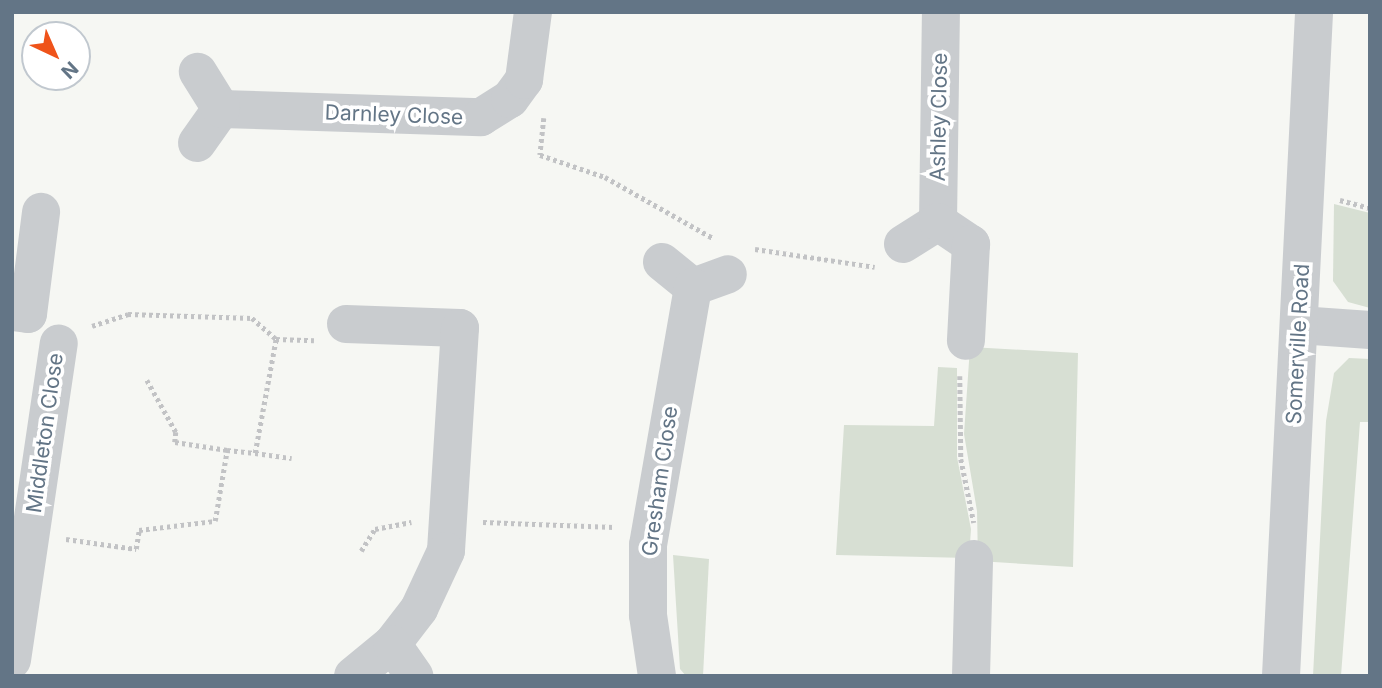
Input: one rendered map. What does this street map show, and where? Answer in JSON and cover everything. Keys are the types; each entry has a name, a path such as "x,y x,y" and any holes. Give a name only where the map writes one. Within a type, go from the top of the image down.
{"street":[{"path":"522,85 530,64 533,12"},
{"name":"Ashley Close","path":"938,222 941,12"},
{"name":"Somerville Road","path":"1282,676 1314,12"},
{"path":"197,143 221,109 198,72"},
{"name":"Darnley Close","path":"221,109 468,118 491,114 522,85"},
{"path":"12,312 28,314 41,212"},
{"path":"891,256 938,222 971,244 966,341"},
{"path":"662,262 693,287 732,254"},
{"name":"Gresham Close","path":"657,676 647,590 649,529 693,287"},
{"path":"346,324 460,328 451,522 446,551 431,588 392,644 353,676"},
{"path":"1299,325 1370,330"},
{"name":"Middleton Close","path":"12,660 30,534 27,451 59,343"},
{"path":"971,676 974,559"},
{"path":"392,644 414,676"}],"path":[{"path":"522,85 546,90 540,155 605,177 732,254 891,256"},
{"name":"Middleton Close","path":"59,343 128,314 252,318 276,339"},
{"path":"255,453 276,339 316,340 346,324"},
{"path":"966,341 960,364 960,436 974,522 974,559"},
{"path":"147,380 176,432 175,442 292,458"},
{"path":"30,534 136,549 139,530 215,521 227,450"},
{"path":"360,551 370,533 386,524 451,522 649,529"}],"shaded area":[{"path":"1334,204 1370,213 1370,308 1348,302 1333,281"},
{"path":"970,347 1078,353 1073,567 978,561 977,511 964,434"},
{"path":"1349,358 1370,359 1370,422 1360,422 1341,676 1313,676 1326,421 1334,373"},
{"path":"938,367 957,368 957,457 971,529 969,558 836,555 844,425 934,426"},
{"path":"673,555 709,559 703,676 686,676 680,669"}]}
